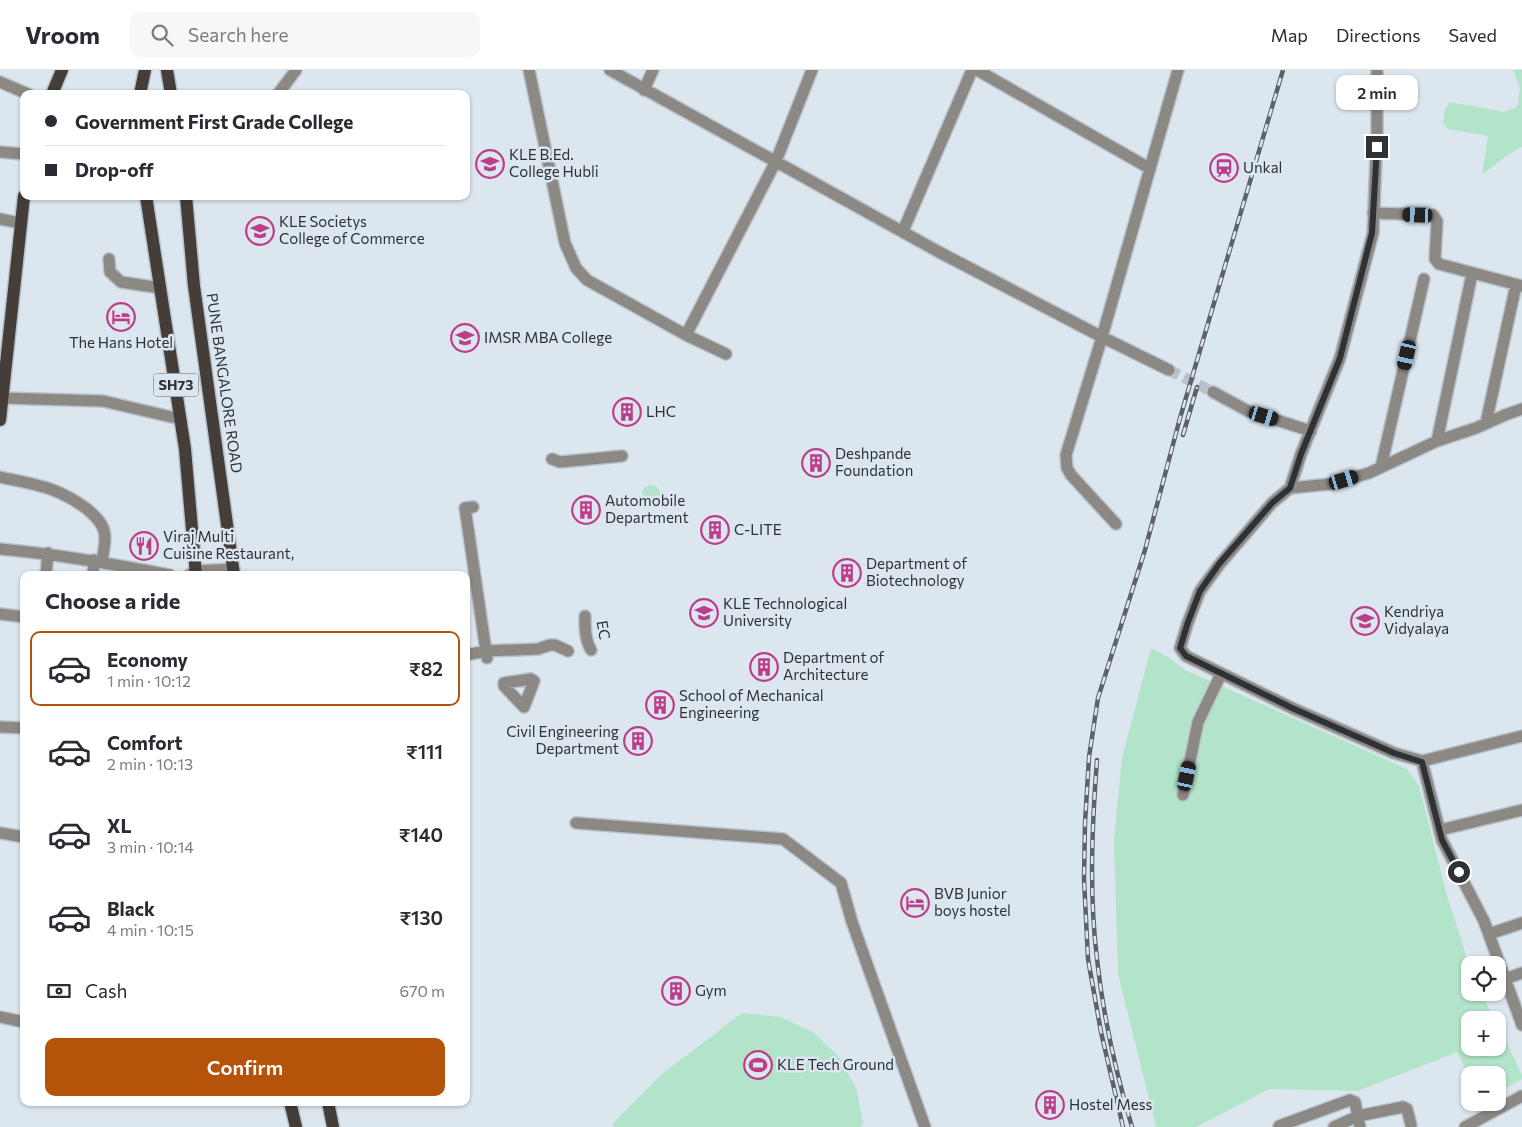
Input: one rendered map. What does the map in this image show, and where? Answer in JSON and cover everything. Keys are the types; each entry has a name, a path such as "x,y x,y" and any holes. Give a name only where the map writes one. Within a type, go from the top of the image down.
{"main road":[{"path":"54,90 62,70"},
{"path":"141,90 145,70"},
{"path":"168,70 170,90"},
{"path":"0,420 4,341 23,200"},
{"name":"SH73","path":"147,200 187,469 194,571"},
{"name":"PUNE BANGALORE ROAD","path":"186,200 195,294 234,571"},
{"path":"291,1106 296,1127"},
{"path":"329,1106 333,1127"}],"street":[{"path":"281,90 296,70"},
{"path":"529,70 566,243 576,268 587,280 726,354"},
{"path":"610,70 903,232 1102,337 1169,370"},
{"path":"644,90 653,70"},
{"path":"686,334 776,161 812,70"},
{"path":"903,232 972,70"},
{"path":"977,70 1149,168"},
{"path":"1116,524 1071,475 1066,455 1102,337 1178,70"},
{"path":"1377,70 1377,132 1372,233 1340,358 1290,488 1272,503 1219,564 1200,591 1180,645 1181,652 1221,674 1292,708 1394,753 1422,762 1522,736"},
{"path":"0,82 20,91"},
{"path":"0,152 20,154"},
{"path":"1373,213 1435,216 1437,221 1435,257 1439,264 1519,285 1486,423"},
{"path":"0,219 20,224"},
{"path":"109,259 110,272 120,282 160,288"},
{"path":"1436,441 1472,274"},
{"path":"1381,467 1424,279"},
{"path":"1213,392 1248,412 1311,431"},
{"path":"1,398 104,401 180,419"},
{"path":"1290,488 1331,484 1369,473 1436,441 1522,409"},
{"path":"552,459 560,462 622,456"},
{"path":"0,477 56,490 76,501 90,512 105,532 94,571"},
{"path":"473,507 465,508 486,653"},
{"path":"0,549 48,553 149,571"},
{"path":"46,571 48,553"},
{"path":"0,614 20,616"},
{"name":"EC","path":"585,616 588,646 592,650"},
{"path":"470,655 538,649 550,645 568,651"},
{"path":"1183,795 1198,722 1221,674"},
{"path":"0,727 20,728"},
{"path":"1422,762 1442,840 1484,921 1497,956"},
{"path":"1440,830 1522,810"},
{"path":"576,823 783,839 841,882 852,922 925,1127"},
{"path":"0,833 20,837"},
{"path":"1489,934 1522,922"},
{"path":"1506,979 1522,973"},
{"path":"1506,982 1522,1023"},
{"path":"0,1017 20,1021"},
{"path":"1472,1125 1522,1096"},
{"path":"1279,1127 1350,1100 1355,1102 1359,1122"},
{"path":"1334,1127 1359,1122 1406,1107 1410,1126"}],"green space":[{"path":"1513,70 1522,70 1522,147 1482,174 1488,136 1448,129 1443,123 1445,109 1450,102 1504,112 1517,107 1520,88"},
{"path":"647,485 655,485 660,490 658,501 647,503 642,498 642,490"},
{"path":"1151,648 1171,659 1183,669 1407,769 1419,786 1446,892 1466,956 1461,956 1461,1001 1485,1001 1490,1011 1461,1011 1461,1056 1506,1056 1506,1042 1522,1075 1522,1079 1506,1088 1506,1066 1464,1066 1457,1052 1358,1091 1269,1089 1196,1127 1156,1127 1118,974 1114,839 1122,758"},
{"name":"KLE Tech Ground","path":"742,1013 780,1017 813,1032 839,1057 856,1088 863,1122 861,1127 615,1127 612,1124 662,1074"}],"tunnel":[{"path":"1169,370 1213,392"}],"railway":[{"path":"1123,1127 1101,1032 1088,959 1084,879 1089,757 1098,698 1145,550 1180,418 1283,70"},
{"path":"1183,435 1197,387"},
{"path":"1097,760 1092,859 1094,934 1106,1023 1132,1127"}],"place":[{"name":"KLE B.Ed. College Hubli","path":"490,164"},
{"name":"Unkal","path":"1224,168"},
{"name":"KLE Societys College of Commerce","path":"260,231"},
{"name":"The Hans Hotel","path":"121,317"},
{"name":"IMSR MBA College","path":"465,338"},
{"name":"LHC","path":"627,412"},
{"name":"Deshpande Foundation","path":"816,463"},
{"name":"Automobile Department","path":"586,510"},
{"name":"C-LITE","path":"715,530"},
{"name":"Viraj Multi Cuisine Restaurant,","path":"144,546"},
{"name":"Department of Biotechnology","path":"847,573"},
{"name":"KLE Technological University","path":"704,613"},
{"name":"Kendriya Vidyalaya","path":"1365,621"},
{"name":"Department of Architecture","path":"764,667"},
{"name":"School of Mechanical Engineering","path":"660,705"},
{"name":"Civil Engineering Department","path":"638,741"},
{"name":"BVB Junior boys hostel","path":"915,903"},
{"name":"Gym","path":"676,991"},
{"name":"KLE Tech Ground","path":"758,1065"},
{"name":"Hostel Mess","path":"1050,1105"}],"route":[{"path":"1377,147 1372,233 1349,324 1340,358 1301,454 1290,488 1272,503 1219,564 1200,591 1180,648 1181,652 1186,656 1292,708 1394,753 1422,762 1442,840 1459,872"}]}
